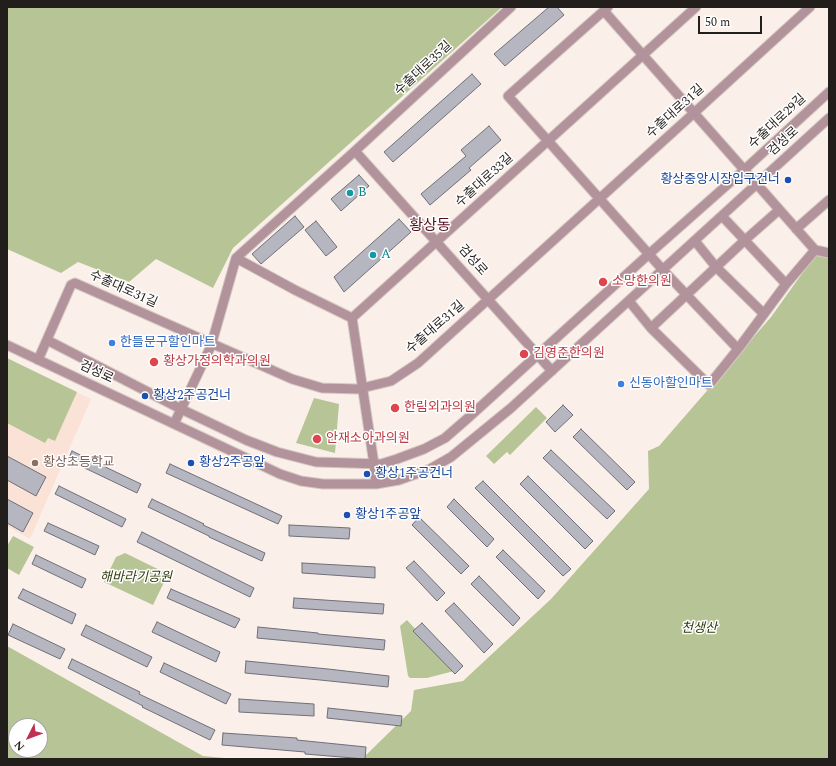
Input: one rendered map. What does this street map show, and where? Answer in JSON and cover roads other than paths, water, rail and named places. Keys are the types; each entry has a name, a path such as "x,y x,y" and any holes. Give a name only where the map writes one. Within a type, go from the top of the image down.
{"street":[{"name":"수출대로35길","path":"236,258 511,7"},
{"name":"수출대로33길","path":"352,318 696,7"},
{"name":"수출대로31길","path":"38,360 71,285 75,283 292,379 322,388 358,389 391,381 418,363 810,7"},
{"path":"738,349 663,270 508,96 606,9 643,56 815,250 829,253"},
{"name":"수출대로29길","path":"46,340 246,440 277,452 316,462 381,464 397,459 424,449 445,438 829,92"},
{"name":"검성로","path":"7,345 280,474 301,481 323,484 376,484 399,480 430,469 452,457 511,408 829,118"},
{"name":"검성로","path":"355,151 552,370"},
{"path":"796,229 829,200"},
{"path":"651,328 779,210"},
{"path":"722,216 786,284"},
{"path":"695,241 716,267 764,314"},
{"path":"629,301 651,328 709,384 738,349 786,284 815,250"},
{"path":"174,424 211,343 236,258 295,290 352,318 376,484"}],"place":[{"name":"황상중앙시장입구건너","path":"788,180"},
{"name":"B","path":"350,193"},
{"name":"A","path":"373,255"},
{"name":"소망한의원","path":"603,282"},
{"name":"한들문구할인마트","path":"112,343"},
{"name":"김영준한의원","path":"524,354"},
{"name":"황상가정의학과의원","path":"154,362"},
{"name":"신동아할인마트","path":"621,384"},
{"name":"황상2주공건너","path":"145,396"},
{"name":"한림외과의원","path":"395,408"},
{"name":"안재소아과의원","path":"317,439"},
{"name":"황상초등학교","path":"35,463"},
{"name":"황상2주공앞","path":"191,463"},
{"name":"황상1주공건너","path":"367,474"},
{"name":"황상1주공앞","path":"347,515"}],"district":[{"name":"황상동","path":"430,227"}],"park label":[{"name":"해바라기공원","path":"136,578"},
{"name":"천생산","path":"699,629"}]}
